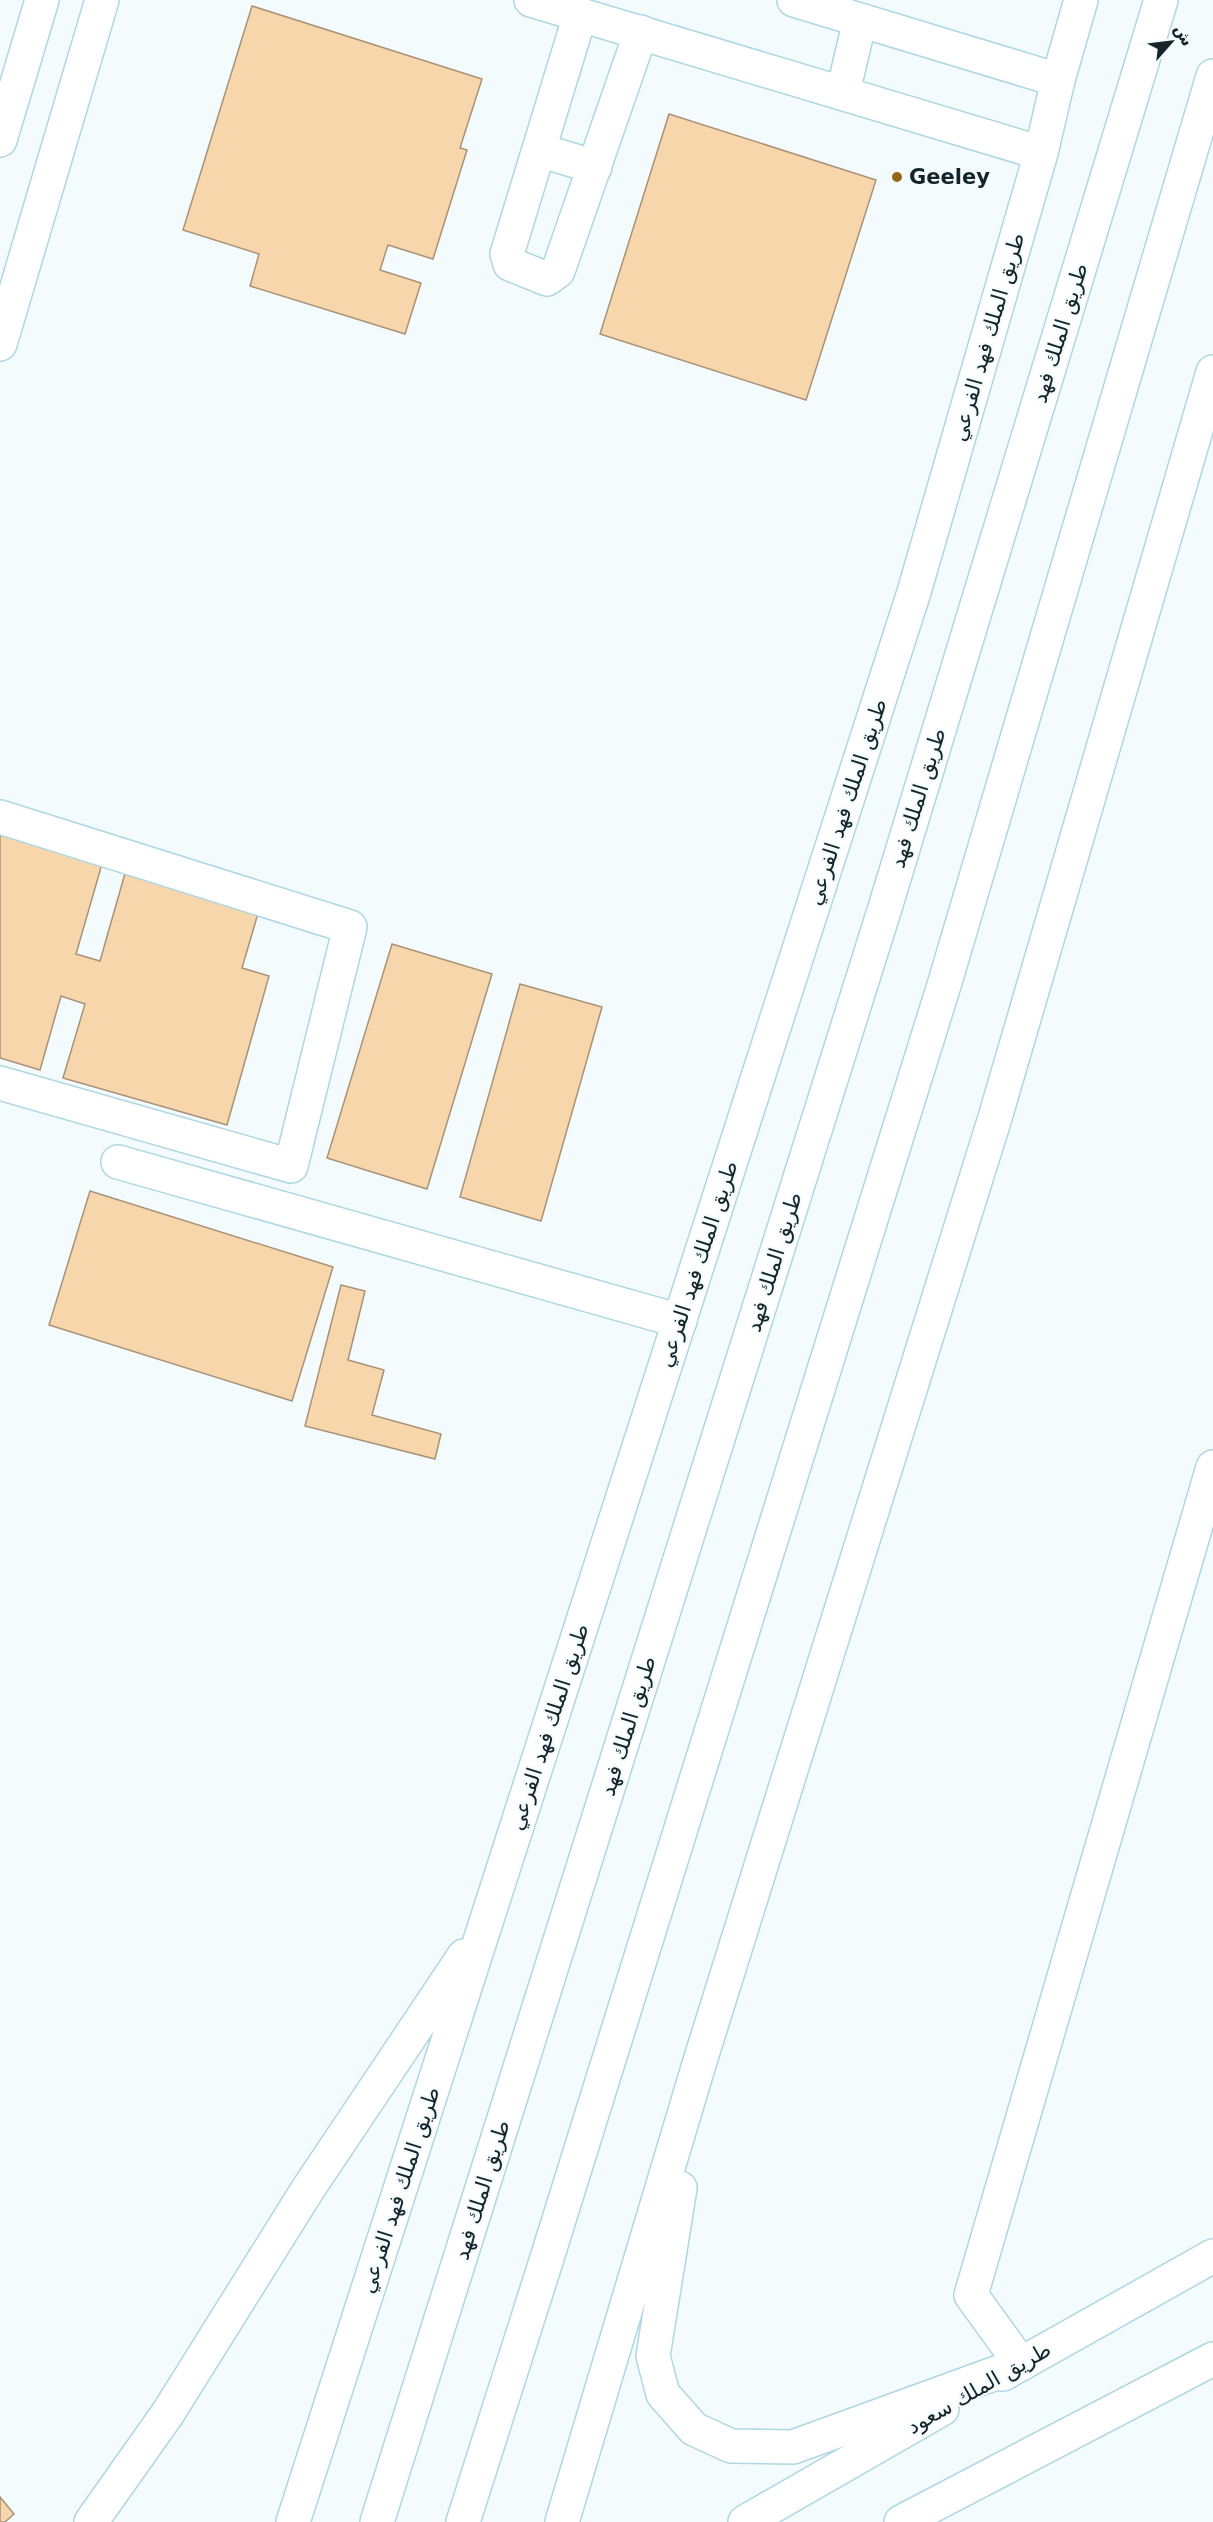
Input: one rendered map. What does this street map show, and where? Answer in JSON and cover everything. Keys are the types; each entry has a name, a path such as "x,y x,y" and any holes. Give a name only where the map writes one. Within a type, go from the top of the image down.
{"main road":[{"path":"0,140 42,0"},
{"path":"0,344 102,0"},
{"path":"531,0 1041,153"},
{"path":"794,0 1058,80"},
{"name":"طريق الملك فهد الفرعي","path":"293,2522 914,592 1041,153 1058,80 1081,0"},
{"name":"طريق الملك فهد","path":"377,2522 880,922 1161,0"},
{"path":"580,15 507,254 510,264 547,279 558,271 641,32"},
{"path":"843,92 860,20"},
{"path":"463,2522 548,2258 945,982 1213,76"},
{"path":"539,150 595,167"},
{"path":"562,2522 700,2061 994,1121 1213,372"},
{"path":"0,817 350,927 291,1166 0,1083"},
{"path":"118,1162 680,1321"},
{"path":"700,2061 653,2356 663,2394 694,2429 730,2446 793,2447 1021,2364 971,2295 1213,1467"},
{"path":"91,2522 168,2413 308,2189 486,1922"},
{"name":"طريق الملك سعود","path":"745,2522 1213,2256"},
{"path":"901,2522 926,2512 1213,2359"}],"building":[{"path":"252,6 482,79 460,148 467,150 433,259 388,245 380,270 421,283 405,334 250,286 259,254 183,230"},
{"path":"669,114 876,180 806,400 600,334"},
{"path":"0,834 102,864 76,954 100,961 126,870 259,910 242,968 269,976 227,1125 63,1078 85,1004 61,996 40,1070 0,1058"},
{"path":"392,944 492,974 427,1189 327,1158"},
{"path":"520,984 602,1007 541,1221 460,1197"},
{"path":"90,1191 333,1267 292,1401 49,1325"},
{"path":"341,1285 365,1291 348,1360 384,1370 372,1415 441,1434 435,1459 305,1426"},
{"path":"0,2497 14,2514 5,2522 0,2522"}],"place":[{"name":"Geeley","path":"897,177"}]}
